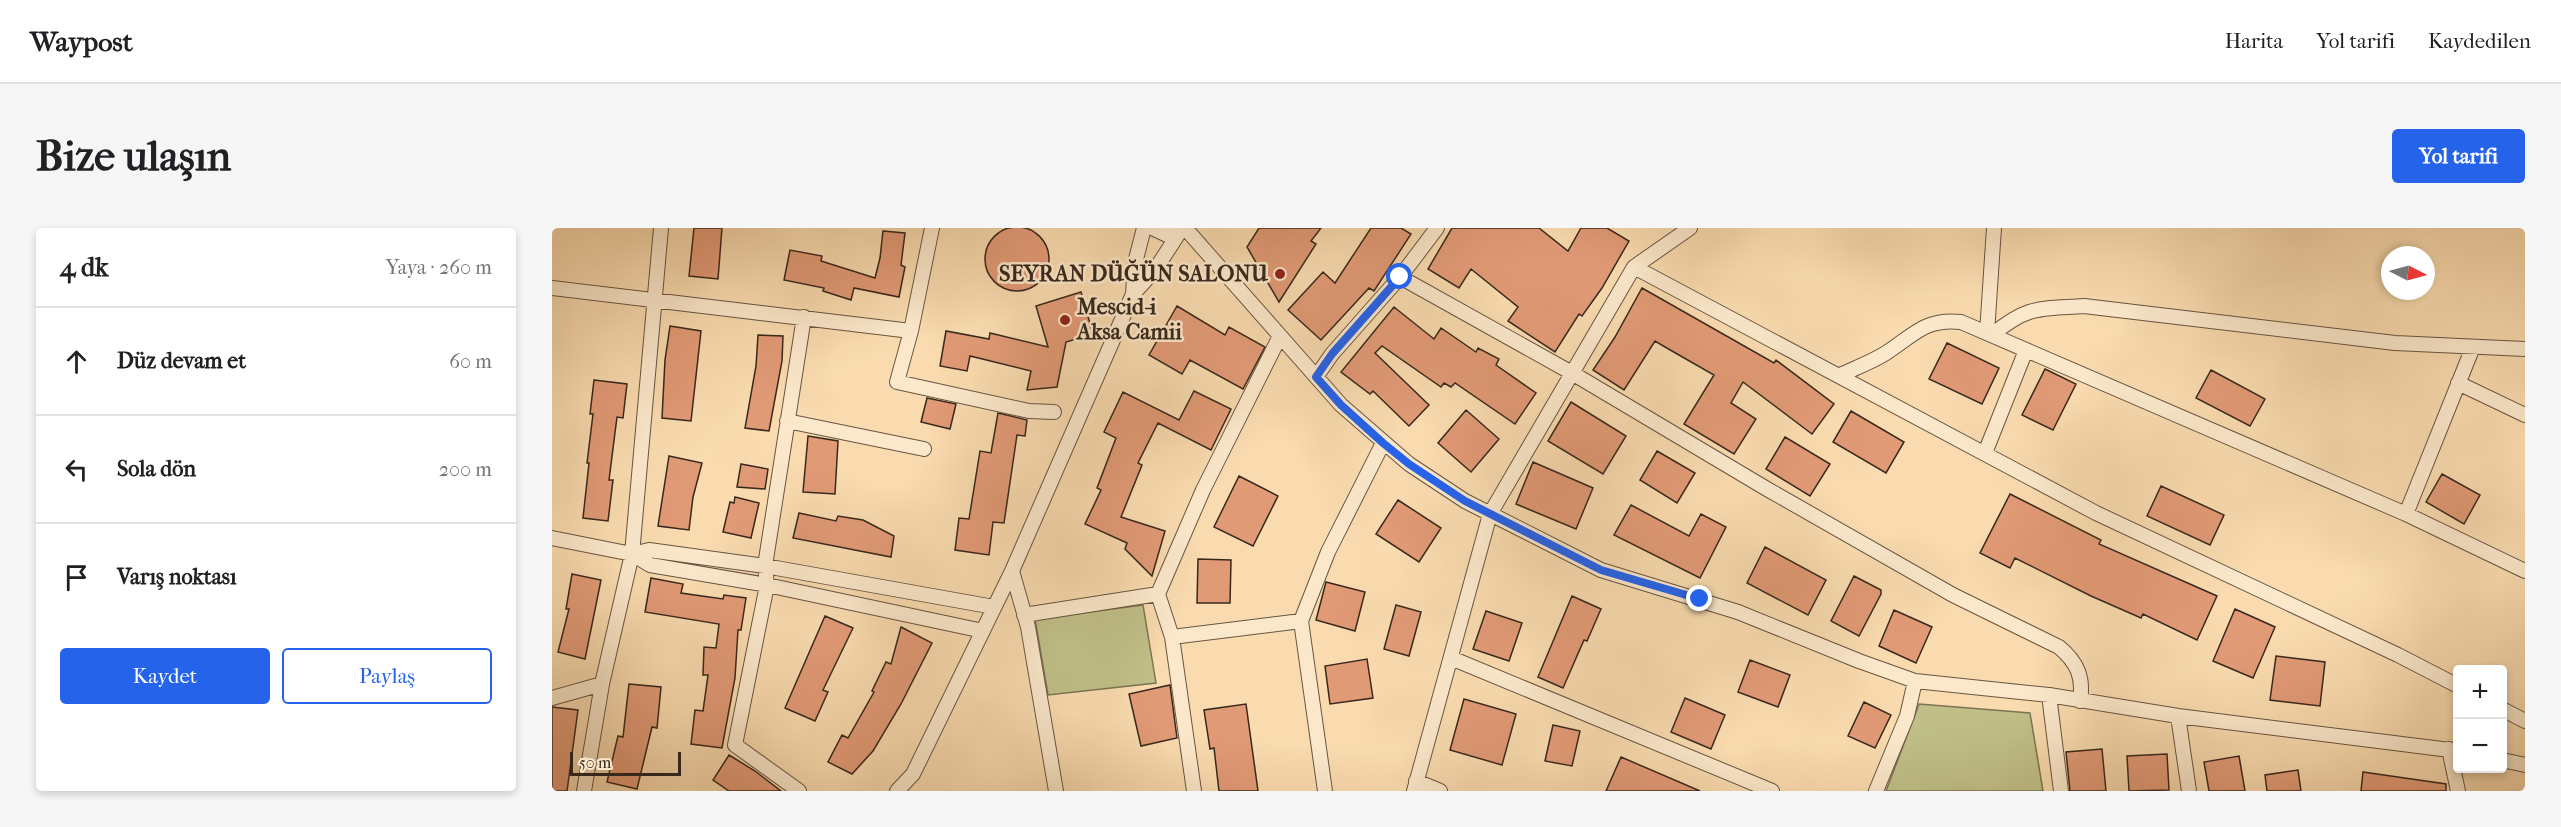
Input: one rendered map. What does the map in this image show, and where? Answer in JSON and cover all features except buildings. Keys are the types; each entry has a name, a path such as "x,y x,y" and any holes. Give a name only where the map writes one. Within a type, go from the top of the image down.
{"street":[{"path":"584,791 602,684 632,554 661,228"},
{"path":"932,228 911,331 897,382 1029,411 1054,412"},
{"path":"904,788 913,774 1012,571 1132,294 1135,263 1144,228"},
{"path":"1152,228 1164,234 1184,230"},
{"path":"1316,377 1332,354 1400,277 1437,228"},
{"path":"1440,791 1415,786 1490,514 1634,267 1690,228"},
{"path":"1990,334 1994,228"},
{"path":"1132,294 1155,270 1184,230"},
{"path":"1184,230 1341,405 1383,443 1409,464 1456,495 1601,570 1738,612 1915,681 2049,695 2178,716 2453,750"},
{"path":"1634,267 2096,513 2398,655 2453,684"},
{"path":"1400,277 1572,373 1767,489 1953,595 2059,647 2072,659 2080,673 2080,701"},
{"path":"552,288 911,331"},
{"path":"1990,334 2020,314 2037,309 2085,306 2395,343 2525,349"},
{"path":"799,791 735,745 767,585 765,566 804,317"},
{"path":"1840,375 1885,354 1929,324 1961,322 2406,514 2525,571"},
{"path":"1194,791 1172,637 1158,594 1203,490 1280,336"},
{"path":"2406,514 2473,347"},
{"path":"1985,453 2026,350"},
{"path":"2458,382 2525,415"},
{"path":"787,421 924,449"},
{"path":"1324,791 1301,621 1328,552 1383,443"},
{"path":"552,538 632,554 650,566 767,585 983,631"},
{"path":"632,554 649,550 765,566 994,607"},
{"path":"1012,571 1024,615 1056,791"},
{"path":"1024,615 1158,594"},
{"path":"1172,637 1301,621"},
{"path":"1450,658 1772,791"},
{"path":"1876,791 1907,716 1915,681"},
{"path":"552,698 602,684"},
{"path":"2049,695 2061,791"},
{"path":"2507,712 2525,721"},
{"path":"2178,716 2189,791"},
{"path":"2507,761 2525,765"},
{"path":"2456,773 2458,791"}],"shaded area":[{"path":"1143,605 1156,683 1048,695 1035,619"},
{"path":"1919,704 2030,713 2043,791 1886,791"}],"place":[{"name":"SEYRAN DÜĞÜN SALONU","path":"1280,274"},
{"name":"Mescid-i Aksa Camii","path":"1065,320"}],"route":[{"path":"1400,277 1332,354 1316,377 1341,405 1409,464 1465,501 1601,570 1700,599"}]}
